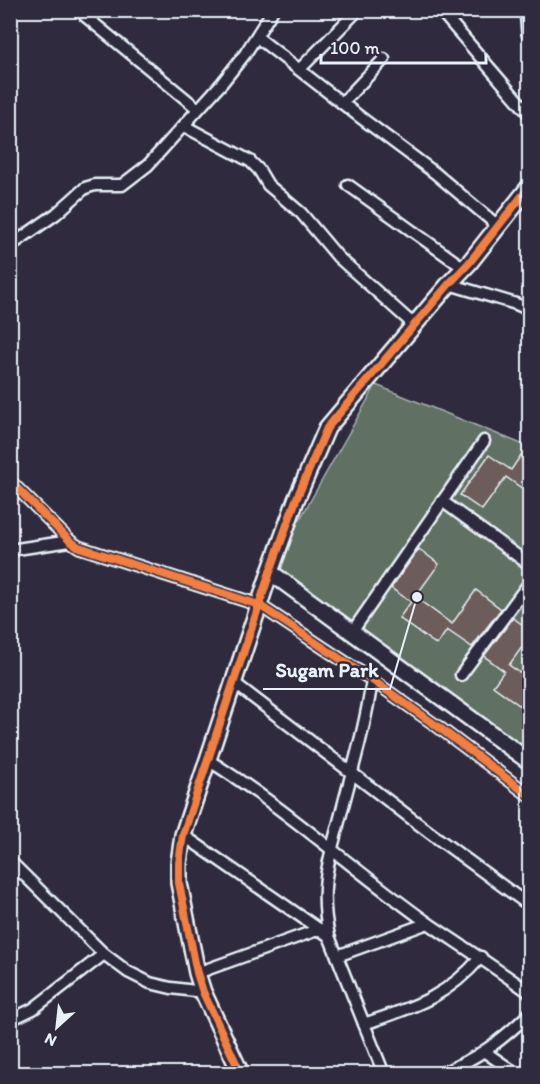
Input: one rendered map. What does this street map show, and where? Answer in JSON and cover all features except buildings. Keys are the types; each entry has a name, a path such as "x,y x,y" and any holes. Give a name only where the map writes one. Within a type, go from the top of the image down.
{"street":[{"path":"10,246 56,214 85,188 94,185 122,185 148,165 222,83 257,37 273,10"},
{"path":"300,69 358,10"},
{"path":"440,10 530,115"},
{"path":"528,10 530,34"},
{"path":"85,16 198,109"},
{"path":"257,37 435,173 498,226"},
{"path":"342,103 384,59"},
{"path":"184,126 250,161 260,170 268,185 301,213 338,256 414,325"},
{"path":"348,185 464,268"},
{"path":"241,1074 203,992 197,973 179,883 183,835 270,572 296,500 327,428 464,268 530,186"},
{"path":"449,284 530,310"},
{"path":"352,632 484,441"},
{"path":"10,481 70,541 90,552 260,605 372,680 530,796"},
{"path":"442,501 530,565"},
{"path":"10,550 70,541"},
{"path":"270,572 530,762"},
{"path":"461,675 530,582"},
{"path":"324,932 324,882 369,701 372,680"},
{"path":"234,682 429,832 530,906"},
{"path":"208,760 279,807 428,923 481,957 530,993"},
{"path":"183,835 324,932 337,956 384,1074"},
{"path":"10,861 104,954 128,972 150,983 203,992"},
{"path":"337,956 428,923"},
{"path":"197,973 324,932"},
{"path":"10,1020 33,1009 104,954"},
{"path":"364,1024 416,1006 437,996 455,984 481,957"},
{"path":"440,1074 485,1052 530,1013"},
{"path":"485,1052 517,1074"}],"green space":[{"path":"376,385 529,447 529,762 270,572"}],"cycle path":[{"path":"241,1074 203,992 197,973 179,883 183,835 270,572 296,500 327,428 469,263 530,186"},
{"path":"10,481 70,541 79,547 259,605 372,680 530,796"}],"place":[{"name":"Sugam Park","path":"417,597"}]}
